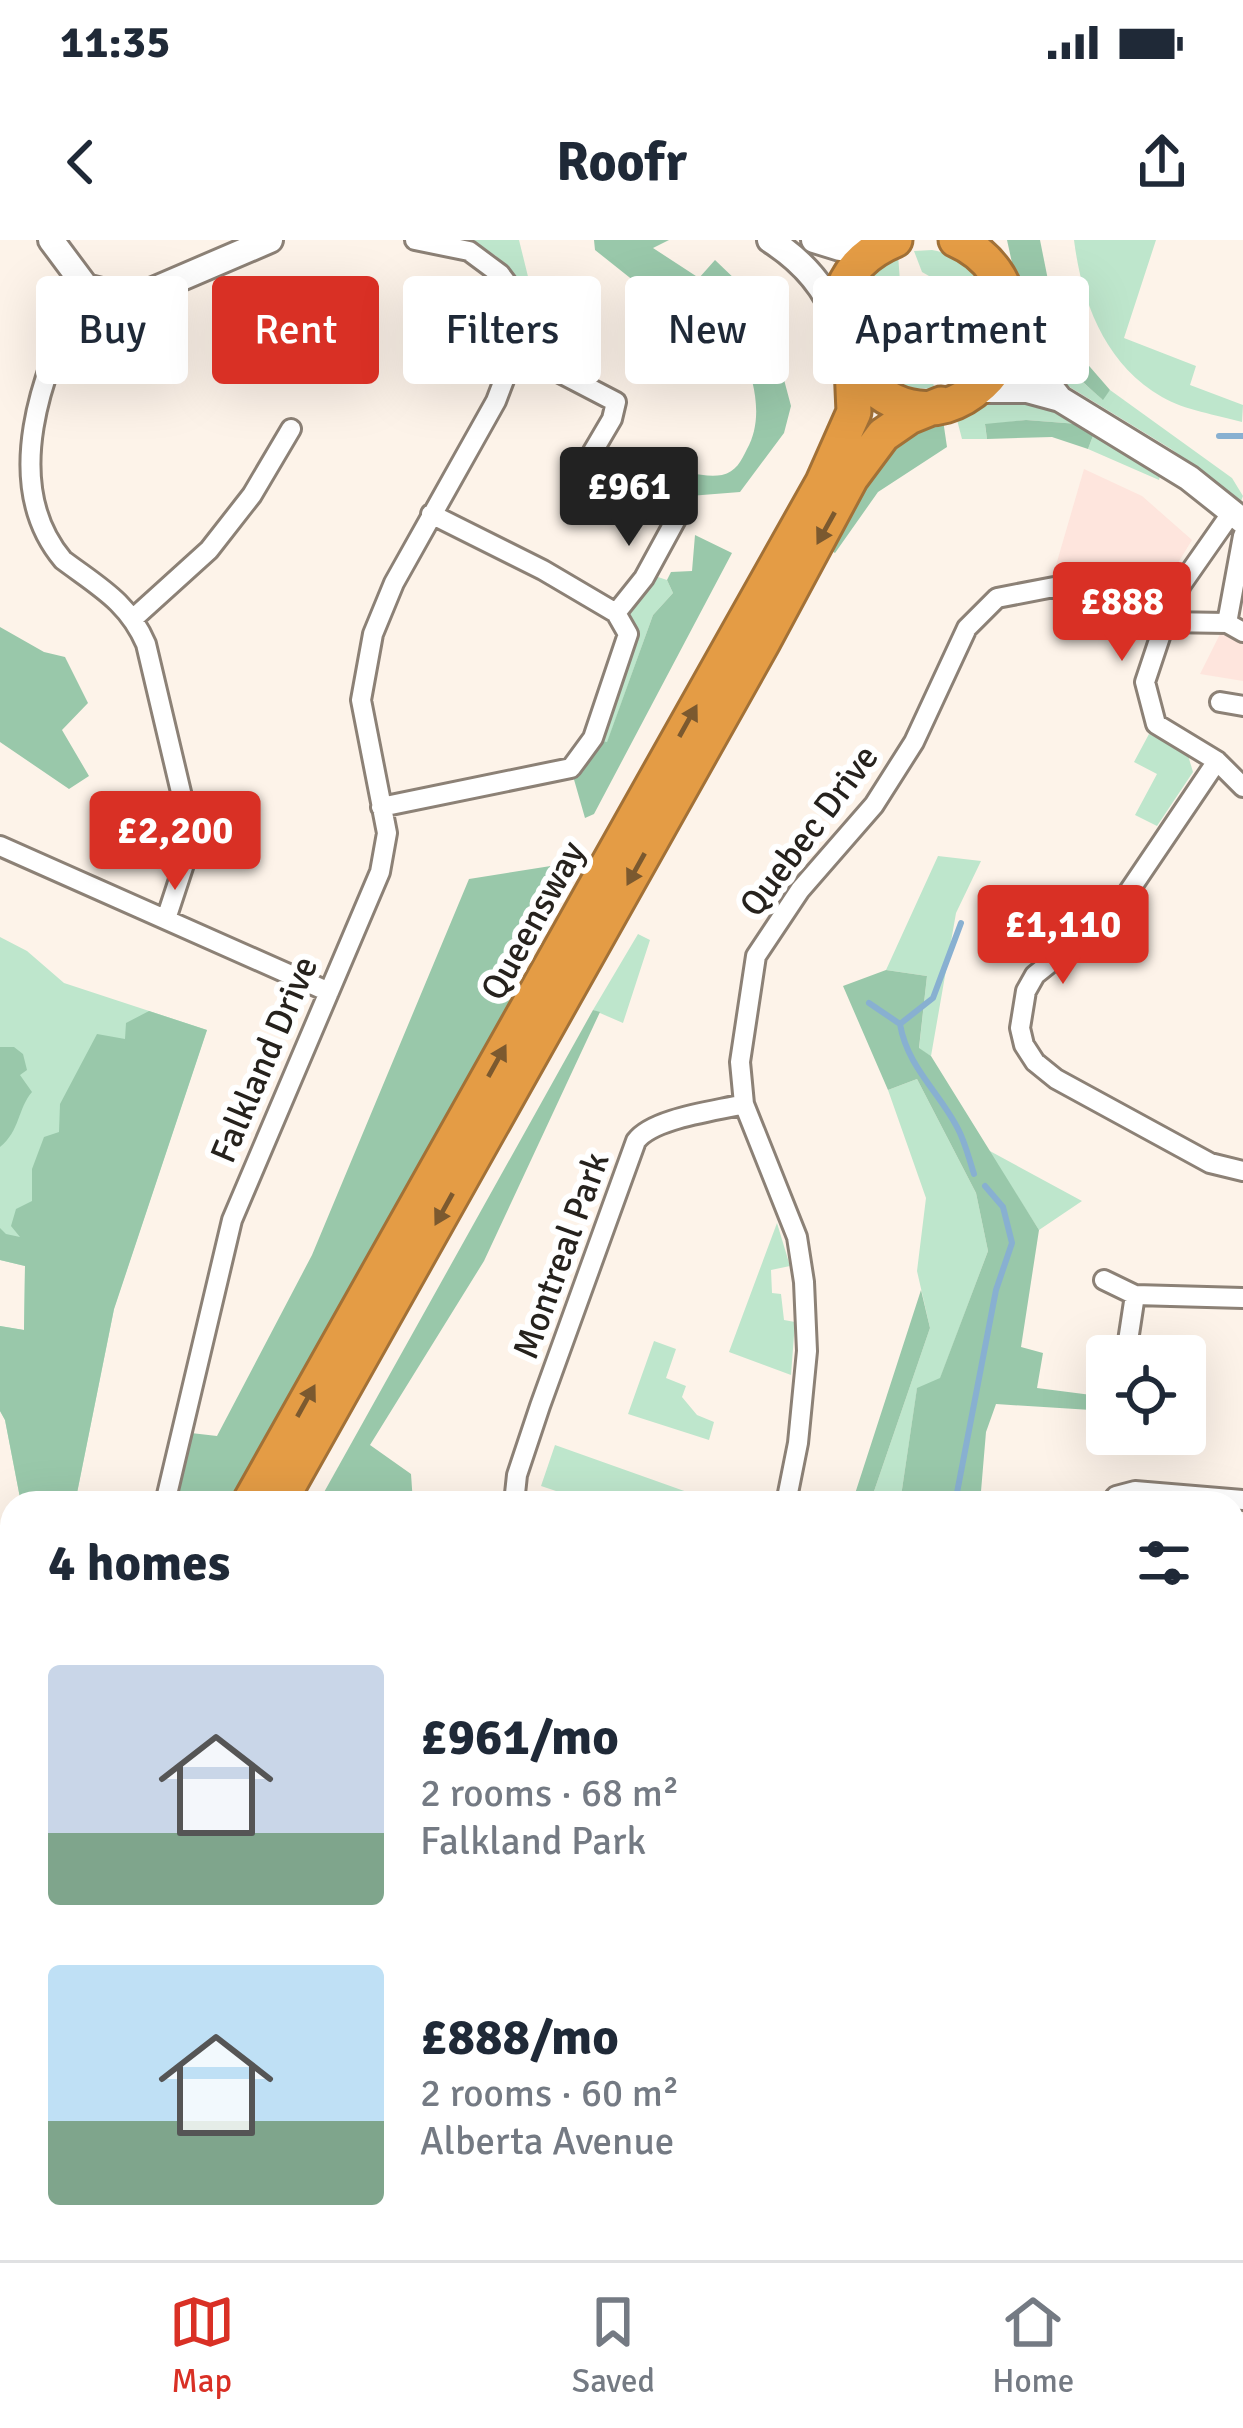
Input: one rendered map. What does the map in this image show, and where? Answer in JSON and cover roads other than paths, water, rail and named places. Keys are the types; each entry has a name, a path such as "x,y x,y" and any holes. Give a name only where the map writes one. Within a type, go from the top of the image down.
{"highway":[{"path":"956,240 998,264"},
{"path":"851,276 885,245"},
{"name":"Queensway","path":"256,1491 823,482 854,412 853,384"},
{"path":"868,384 886,397 946,402 969,384"},
{"name":"Queensway","path":"286,1491 851,478 884,435 946,402"}],"street":[{"path":"51,240 78,276"},
{"path":"182,276 244,246 271,240"},
{"name":"Falkland Drive","path":"415,240 469,251 501,276"},
{"path":"770,240 813,277"},
{"path":"814,240 840,248 885,245"},
{"path":"36,382 23,407 10,466 16,493 43,544 135,617 159,693 189,826 189,849 166,919"},
{"name":"Falkland Drive","path":"168,1491 232,1220 380,872 387,833 361,700 373,634 431,514 503,384"},
{"path":"572,487 612,419 616,402 581,384"},
{"path":"1048,384 1060,399"},
{"path":"946,402 1027,390 1060,399 1142,446 1239,523"},
{"path":"135,617 209,550 252,495 291,429"},
{"path":"616,613 644,578 680,512"},
{"path":"382,807 571,768 593,738 628,634 616,613 431,514"},
{"path":"1239,523 1181,585 1144,682 1156,724 1217,761 1243,787"},
{"path":"1235,628 1239,523"},
{"name":"Quebec Drive","path":"788,1491 807,1351 804,1282 797,1238 744,1104 740,1062 756,956 800,890 874,806 914,742 974,618 997,598 1054,587 1166,622 1235,628"},
{"path":"1220,703 1243,706"},
{"path":"1217,761 1098,937 1036,975 1021,1007 1020,1028 1024,1045 1056,1079 1210,1162 1243,1171"},
{"path":"0,846 329,992"},
{"name":"Montreal Park","path":"516,1491 539,1406 636,1141 644,1130 744,1104"},
{"path":"1104,1280 1135,1295 1243,1298"},
{"path":"1129,1335 1135,1295"}],"waterway":[{"path":"1219,436 1243,436"},
{"path":"961,923 933,998 900,1024 916,1066 960,1132 974,1174"},
{"path":"869,1003 900,1024"},
{"path":"957,1491 996,1290 1012,1243 1003,1207 985,1186"}]}
